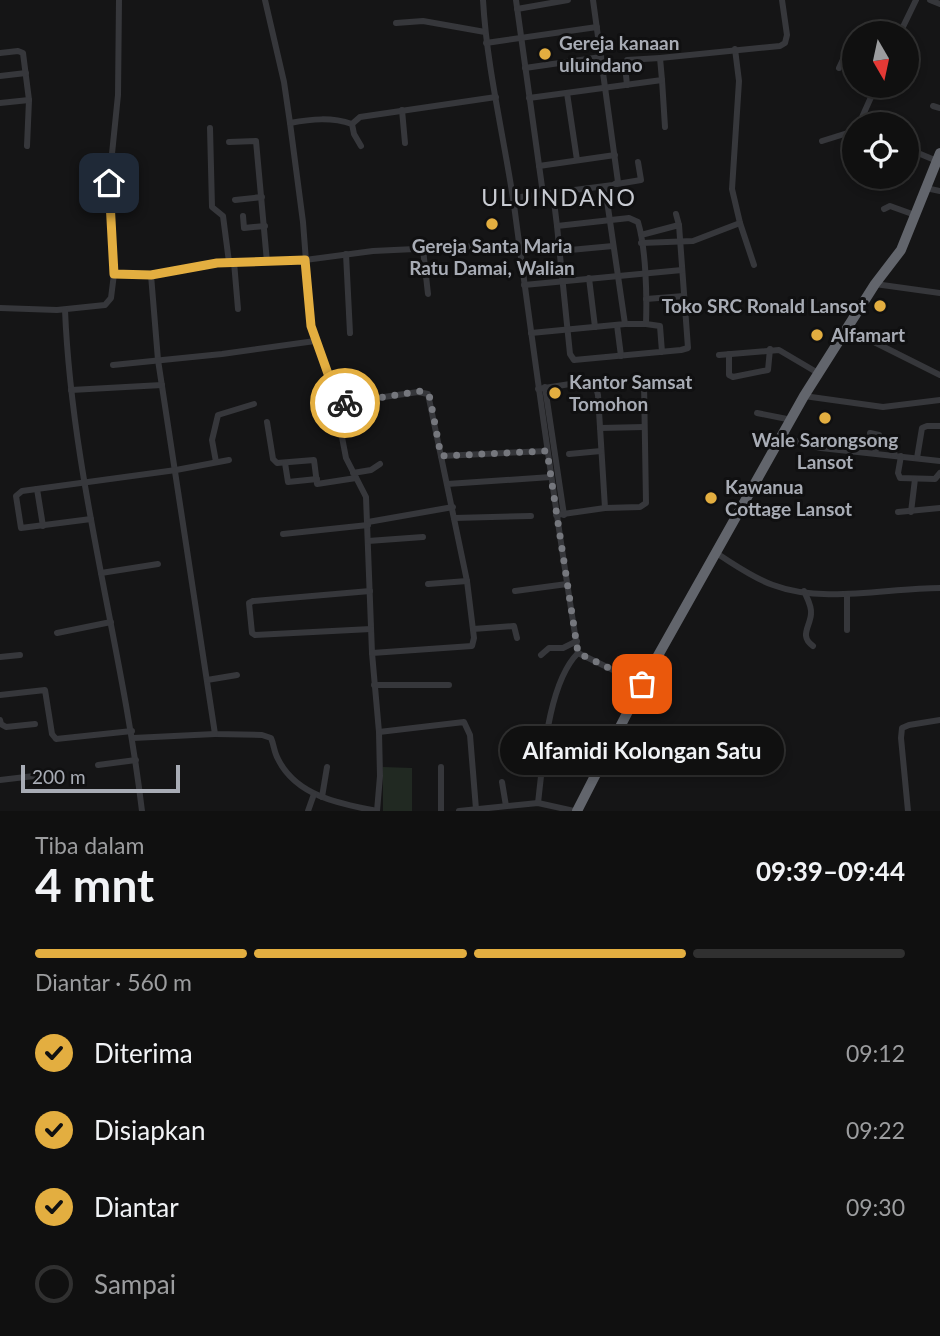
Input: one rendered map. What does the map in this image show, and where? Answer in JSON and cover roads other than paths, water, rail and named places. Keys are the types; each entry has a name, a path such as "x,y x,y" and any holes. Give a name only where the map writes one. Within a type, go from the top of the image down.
{"highway":[{"path":"575,811 642,684 804,396 875,284 901,250 939,158"}],"street":[{"path":"0,308 65,310 107,303 111,298 114,274 109,183 118,95 119,0"},
{"path":"0,695 45,690 52,734 56,740 132,735 262,735 271,738 282,766 301,786 314,794 354,809 377,811 380,776 379,732 372,653 366,496 354,475 342,442 332,385 311,326 303,222 290,122 284,82 265,0"},
{"path":"483,0 486,43 542,388 578,653 564,672 555,696 538,803"},
{"path":"516,0 543,194"},
{"path":"517,9 569,0"},
{"path":"593,0 619,179 617,184"},
{"path":"627,85 627,60 776,47 785,43 787,34 782,0"},
{"path":"906,21 916,0"},
{"path":"930,0 940,4"},
{"path":"396,23 423,22 485,32"},
{"path":"486,43 597,27"},
{"path":"735,49 739,81 732,189 754,265"},
{"path":"0,53 23,53 29,100 27,146"},
{"path":"525,68 601,57"},
{"path":"660,58 665,127"},
{"path":"839,68 842,62"},
{"path":"0,76 26,73"},
{"path":"529,98 662,80"},
{"path":"568,93 577,160"},
{"path":"290,122 314,119 352,124 360,117 496,97"},
{"path":"0,103 29,100"},
{"path":"402,110 405,143"},
{"path":"352,124 361,146"},
{"path":"210,128 212,208 223,216 238,309"},
{"path":"822,141 842,135"},
{"path":"229,142 256,141 267,262"},
{"path":"919,152 939,158"},
{"path":"539,166 615,155"},
{"path":"513,198 641,180 638,162"},
{"path":"605,187 617,276 621,356"},
{"path":"926,188 940,191"},
{"path":"553,193 572,359 662,352 686,349 689,345 681,241 676,214"},
{"path":"235,200 262,198"},
{"path":"884,209 890,206 915,215"},
{"path":"243,216 244,228 265,226"},
{"path":"557,226 636,219 641,243 646,324"},
{"path":"641,243 697,240 740,223"},
{"path":"640,235 679,225"},
{"path":"114,274 151,275 231,262 305,260 346,254 519,244"},
{"path":"559,251 613,246"},
{"path":"423,249 428,294"},
{"path":"346,254 350,332"},
{"path":"524,285 682,270"},
{"path":"151,275 158,360 215,734"},
{"path":"589,278 595,327"},
{"path":"875,284 940,293"},
{"path":"646,299 684,296"},
{"path":"65,310 71,390 84,482 132,735 142,811"},
{"path":"531,333 621,325 660,326 662,352"},
{"path":"846,328 940,375"},
{"path":"113,365 315,341"},
{"path":"729,354 729,375 733,377 768,370 770,349"},
{"path":"719,355 770,349 786,352 818,373"},
{"path":"542,388 589,381 595,383 605,508"},
{"path":"560,515 605,508 640,507 646,503 643,383"},
{"path":"71,390 162,386"},
{"path":"542,388 547,451 560,515"},
{"path":"336,404 426,392 430,398 467,580 474,642 470,647 372,653"},
{"path":"804,396 883,407 940,400"},
{"path":"216,462 212,440 218,415 254,404"},
{"path":"757,413 792,420"},
{"path":"267,422 273,459 277,463 314,460 319,484 371,470 380,464"},
{"path":"917,458 922,428 927,425 940,426"},
{"path":"600,428 644,427"},
{"path":"784,433 800,443 821,448 940,461"},
{"path":"870,433 879,435 875,453"},
{"path":"896,438 898,476 935,479 940,473"},
{"path":"441,456 547,451"},
{"path":"569,454 601,451"},
{"path":"91,519 24,528 20,526 16,496 19,492 229,460"},
{"path":"285,463 288,482 317,479"},
{"path":"447,484 551,477"},
{"path":"911,512 915,479"},
{"path":"37,489 43,526"},
{"path":"283,534 368,524 453,507"},
{"path":"898,512 940,508"},
{"path":"454,518 531,516"},
{"path":"368,541 423,537"},
{"path":"716,553 771,584 804,591 847,594 940,588"},
{"path":"101,573 158,564"},
{"path":"428,584 467,580"},
{"path":"515,591 567,583"},
{"path":"804,591 811,613 806,636 813,646"},
{"path":"370,592 253,601 250,606 255,635 372,629"},
{"path":"847,594 847,630"},
{"path":"57,633 111,622"},
{"path":"473,629 514,626 517,638"},
{"path":"541,655 549,648 565,648 576,641"},
{"path":"578,653 642,684"},
{"path":"0,657 20,655"},
{"path":"207,680 237,676"},
{"path":"374,685 449,685"},
{"path":"0,720 6,727 35,724"},
{"path":"908,811 902,728 940,720"},
{"path":"379,732 464,722 470,735 476,809"},
{"path":"618,731 666,743"},
{"path":"609,750 662,768"},
{"path":"98,765 136,760"},
{"path":"322,797 327,767"},
{"path":"441,767 441,811"},
{"path":"0,779 34,776"},
{"path":"502,782 506,806"},
{"path":"308,811 314,794"},
{"path":"459,811 538,803 575,811"}],"place":[{"name":"Gereja kanaan uluindano","path":"545,54"},
{"name":"Gereja Santa Maria Ratu Damai, Walian","path":"492,224"},
{"name":"Toko SRC Ronald Lansot","path":"880,306"},
{"name":"Alfamart","path":"817,335"},
{"name":"Kantor Samsat Tomohon","path":"555,393"},
{"name":"Wale Sarongsong Lansot","path":"825,418"},
{"name":"Kawanua Cottage Lansot","path":"711,498"},
{"name":"Alfamidi Kolongan Satu","path":"642,684"}],"district":[{"name":"ULUINDANO","path":"559,198"}]}
